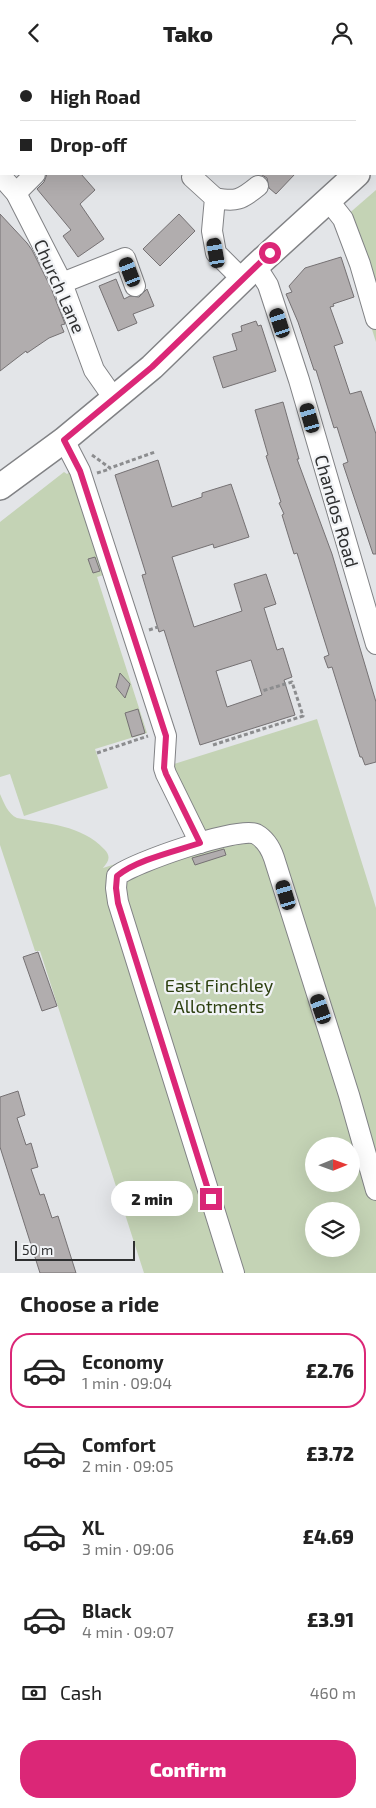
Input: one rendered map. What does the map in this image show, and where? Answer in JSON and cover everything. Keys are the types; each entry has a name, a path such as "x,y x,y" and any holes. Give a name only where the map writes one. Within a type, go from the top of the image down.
{"main road":[{"path":"0,487 114,400 190,333 249,273 356,175"}],"street":[{"name":"Church Lane","path":"0,175 16,193 62,283 94,370 114,400"},
{"path":"16,193 35,175"},
{"path":"192,177 215,198 229,201 243,198 258,186"},
{"name":"Chandos Road","path":"215,198 212,231 216,253 268,285 299,380 376,644"},
{"path":"328,200 343,219 360,264 376,319"},
{"path":"62,283 125,258 135,287"},
{"path":"64,440 80,471 166,736 164,768 168,780 200,843"},
{"path":"234,1273 118,903 117,876 123,871 135,865 200,843 250,832 262,838 271,851 338,1059 376,1190"}],"path":[{"path":"92,455 110,469 155,452"},
{"path":"213,745 303,717 292,682 262,691"},
{"path":"97,753 148,737"}],"green space":[{"path":"376,190 376,342 338,223"},
{"path":"75,468 110,573 97,577 147,733 95,749 108,788 24,816 10,774 0,777 0,522 64,472 67,474"},
{"name":"East Finchley Allotments","path":"317,719 376,908 376,1273 144,1273 40,951 35,951 0,845 0,794 9,811 17,818 75,830 95,841 104,849 109,857 103,868 190,840 155,770"}],"building":[{"path":"47,175 82,175 95,190 80,204 104,239 78,257 63,236 71,230 37,189 44,182"},
{"path":"262,175 294,175 276,194 269,188 267,178"},
{"path":"0,214 32,250 51,288 65,324 61,325 64,332 49,338 27,353 26,351 0,371"},
{"path":"179,214 195,231 160,266 143,249"},
{"path":"341,257 354,297 333,304 334,306 330,307 343,343 334,346 350,394 361,391 376,434 376,554 373,554 343,464 348,462 337,427 334,428 316,370 314,370 298,322 286,294 292,292 289,286 305,268"},
{"path":"116,279 124,299 130,296 139,297 147,289 154,306 133,314 137,323 118,331 99,286"},
{"path":"256,321 258,326 261,325 276,371 223,388 213,357 237,350 232,334 242,331 241,326"},
{"path":"283,402 299,459 297,459 332,554 376,702 376,762 365,765 362,757 360,757 332,667 328,668 324,657 329,655 297,553 294,554 282,515 284,514 279,503 281,502 266,456 268,455 255,410"},
{"path":"158,460 172,507 202,497 202,493 231,484 249,537 214,548 213,544 172,557 194,627 242,611 234,584 266,574 276,604 264,608 277,650 283,648 292,677 284,680 295,715 200,745 164,630 159,632 142,575 146,574 115,475","holes":["251,660 262,695 227,707 216,671"]},
{"path":"95,557 100,571 93,573 88,559"},
{"path":"120,673 130,684 125,698 116,687"},
{"path":"138,709 145,733 132,737 125,713"},
{"path":"224,849 226,855 195,865 192,858"},
{"path":"38,952 57,1006 42,1011 23,957"},
{"path":"18,1091 25,1115 17,1118 26,1145 31,1143 38,1167 31,1169 40,1195 44,1194 52,1218 58,1216 76,1273 40,1273 0,1147 0,1097"}],"route":[{"path":"211,1199 118,903 116,888 117,876 123,871 135,865 200,843 168,780 164,768 166,736 80,471 64,440 114,400 190,333 270,253"}]}
